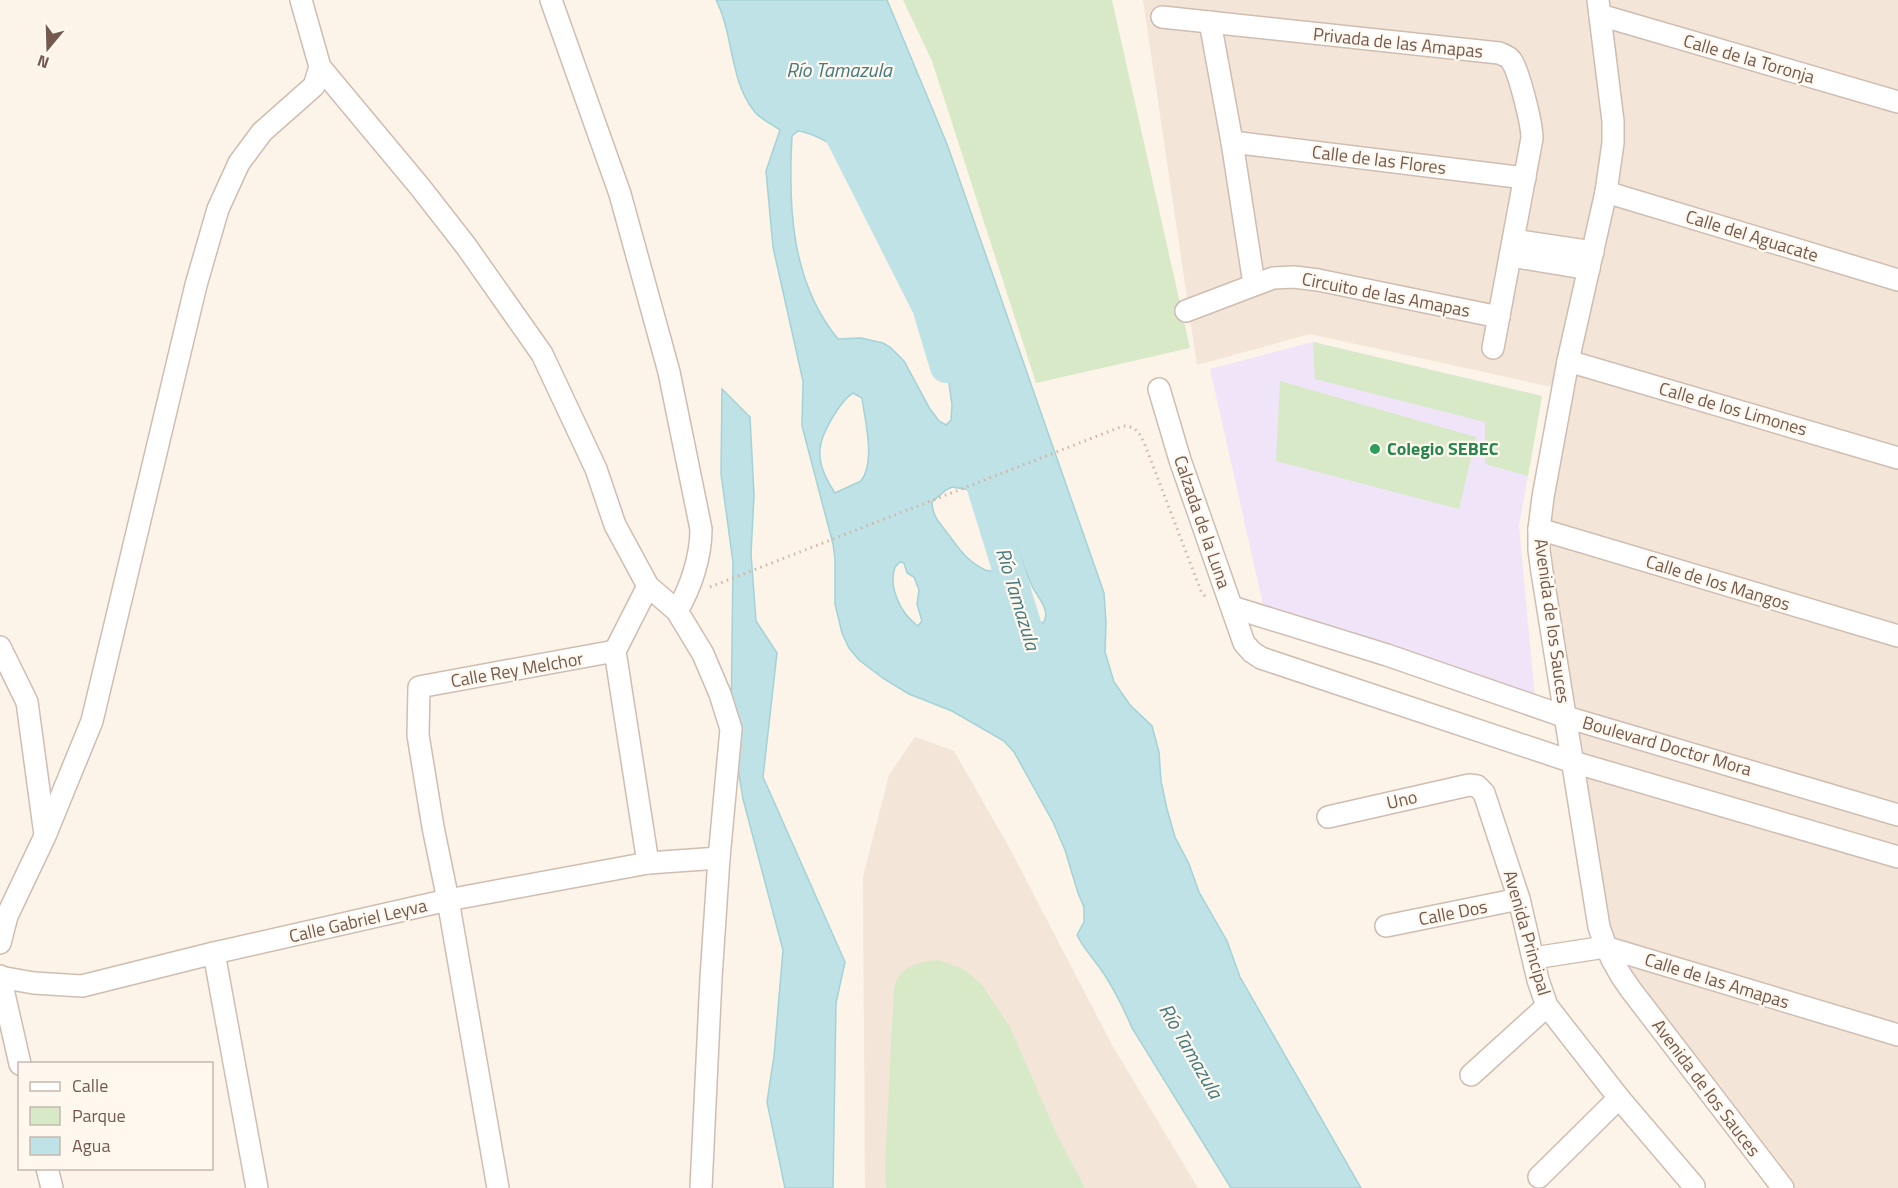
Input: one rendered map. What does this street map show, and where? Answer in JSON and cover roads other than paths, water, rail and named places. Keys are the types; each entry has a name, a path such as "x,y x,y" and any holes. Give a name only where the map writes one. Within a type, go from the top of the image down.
{"street":[{"path":"301,0 320,67 446,221 542,354 596,469 615,525 648,586 677,611 703,654 720,694 731,729 711,978 701,1188"},
{"path":"551,0 620,194 669,372 701,529 701,547 686,596 677,611"},
{"name":"Calle de la Toronja","path":"1599,8 1898,102"},
{"name":"Avenida de los Sauces","path":"1599,8 1613,121 1613,143 1591,261 1568,361 1539,529 1540,561 1599,927 1605,947 1631,990 1783,1188"},
{"name":"Privada de las Amapas","path":"1162,17 1499,53 1510,58 1515,68 1532,123 1532,138 1525,178"},
{"path":"1209,22 1232,142 1254,284"},
{"path":"0,943 3,916 45,836 92,720 196,285 218,209 240,162 262,132 314,86 320,67"},
{"name":"Calle de las Flores","path":"1232,142 1525,178"},
{"path":"1493,348 1525,178"},
{"name":"Calle del Aguacate","path":"1605,192 1898,280"},
{"path":"1512,248 1591,261"},
{"name":"Circuito de las Amapas","path":"1186,311 1234,294 1254,284 1273,278 1284,278 1318,280 1499,317"},
{"name":"Calle de los Limones","path":"1568,361 1898,458"},
{"name":"Calzada de la Luna","path":"1159,389 1180,460 1244,643 1252,652 1261,658 1574,762"},
{"name":"Calle de los Mangos","path":"1539,529 1898,636"},
{"path":"648,586 615,651 648,863"},
{"name":"Boulevard Doctor Mora","path":"1232,607 1387,655 1566,717 1898,815"},
{"path":"0,647 27,702 45,836"},
{"name":"Calle Rey Melchor","path":"448,900 418,735 419,687 615,651"},
{"path":"1574,762 1898,857"},
{"name":"Uno","path":"1328,817 1469,785 1477,786"},
{"name":"Avenida Principal","path":"1477,786 1484,793 1519,899 1538,980 1547,1006 1619,1098 1695,1186 1692,1188"},
{"name":"Calle Gabriel Leyva","path":"0,977 82,986 214,953 448,900 648,863 719,858"},
{"name":"Calle Dos","path":"1386,926 1519,899"},
{"path":"448,900 498,1188"},
{"name":"Calle de las Amapas","path":"1534,958 1605,947 1898,1035"},
{"path":"214,953 257,1188"},
{"path":"0,977 20,1062"},
{"path":"1471,1075 1547,1006"},
{"path":"1539,1177 1619,1098"},
{"path":"48,1170 52,1188"}],"water":[{"name":"Río Tamazula","path":"716,0 887,0 947,144 1104,593 1105,652 1114,682 1130,705 1152,726 1159,752 1161,781 1175,837 1189,864 1199,892 1227,941 1240,977 1361,1188 1231,1188 1132,1028 1108,980 1077,935 1084,922 1084,907 1065,850 1053,822 1014,752 1004,741 952,711 909,694 884,679 859,660 849,648 842,633 835,604 833,544 802,426 803,381 773,247 766,171 780,130 757,114 746,98 736,71 722,14","holes":["798,131 829,143 863,165 876,179 914,265 923,293 931,305 935,333 949,383 952,405 951,420 946,425 939,421 930,409 904,361 890,347 861,338 838,339 822,317 810,293 796,242 792,216 792,136","853,393 862,398 868,441 868,463 861,481 835,493 822,467 820,449 827,427","952,487 998,497 1027,575 1045,609 1043,623 1037,621 1009,589 1002,571 987,571 974,564 938,522 932,502","900,562 904,563 907,573 914,577 919,590 917,604 922,621 918,626 901,608 893,583 895,567"]},
{"path":"722,389 750,417 754,495 751,554 756,621 777,653 763,777 845,962 836,1003 833,1188 785,1188 767,1102 774,1056 783,950 743,799 731,726 733,562 721,474"}],"waterway":[{"name":"Río Tamazula","path":"834,121 928,307 946,367"},
{"name":"Río Tamazula","path":"972,452 1030,640"}],"place":[{"name":"Colegio SEBEC","path":"1375,449"}]}
